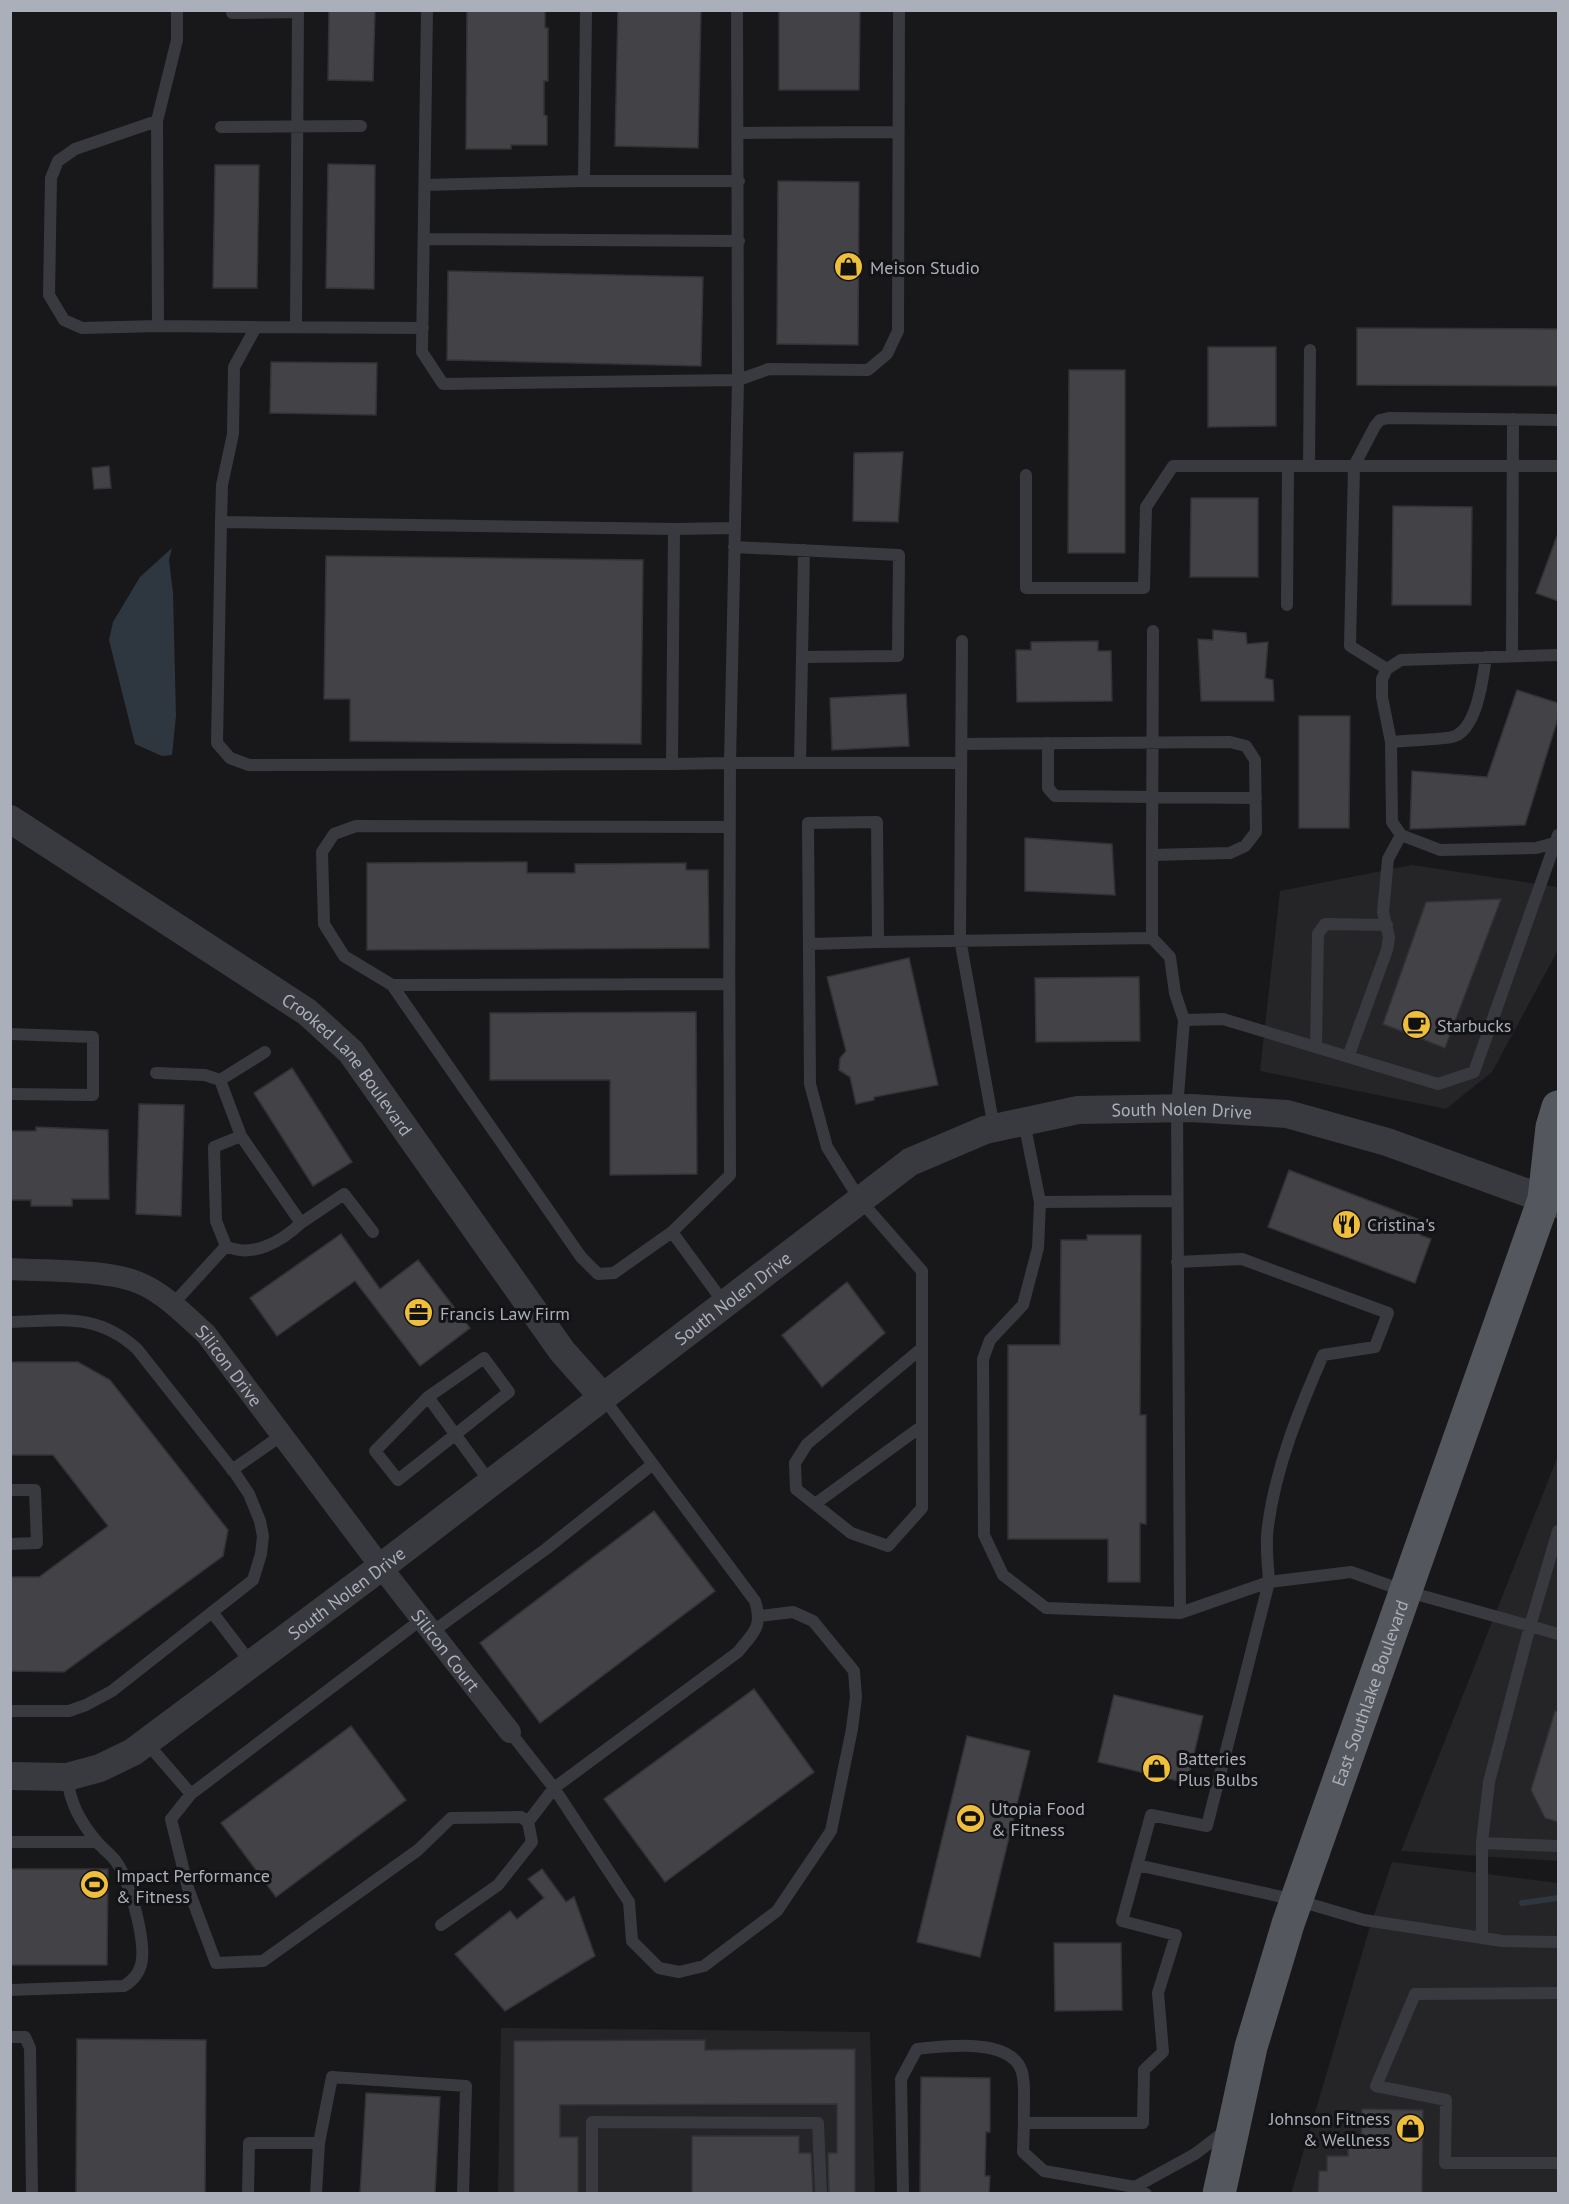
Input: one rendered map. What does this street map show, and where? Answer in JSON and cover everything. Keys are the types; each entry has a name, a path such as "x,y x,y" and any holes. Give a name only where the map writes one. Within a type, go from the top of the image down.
{"main road":[{"name":"East Southlake Boulevard","path":"1220,2193 1251,2048 1296,1900 1406,1591 1554,1194 1552,1127 1558,1107"}],"street":[{"name":"Crooked Lane Boulevard","path":"10,819 298,1006 351,1052 562,1351 602,1396"},
{"name":"South Nolen Drive","path":"10,1776 67,1777 100,1768 134,1752 381,1567 910,1162 994,1128 1078,1110 1177,1108 1287,1114 1387,1142 1554,1194"},
{"name":"Silicon Drive","path":"10,1269 100,1274 143,1284 173,1304 206,1334 381,1567"},
{"name":"Silicon Court","path":"381,1567 510,1732"}],"lane":[{"path":"158,326 157,121 177,40 177,10"},
{"path":"427,10 422,352 443,384 738,380 769,369 868,370 887,354 898,330 899,10"},
{"path":"585,181 586,10"},
{"path":"730,827 356,826 334,834 322,852 324,924 344,956 392,985 581,1257 598,1274 614,1273 672,1232 730,1175 728,984 730,827 730,763 739,241 737,10"},
{"path":"232,13 298,11 296,327"},
{"path":"157,121 75,149 58,161 51,178 49,295 64,320 82,328 158,326 423,328"},
{"path":"221,127 362,126"},
{"path":"738,133 898,132"},
{"path":"425,185 585,181 739,181"},
{"path":"424,239 739,241"},
{"path":"256,327 234,367 233,435 222,485 217,742 230,758 249,765 961,763"},
{"path":"1309,466 1310,350"},
{"path":"1512,656 1513,419"},
{"path":"1387,669 1350,646 1354,466 1380,420 1558,420"},
{"path":"1026,475 1026,588 1144,588 1146,507 1173,466 1558,466"},
{"path":"1287,605 1288,466"},
{"path":"220,522 734,528"},
{"path":"672,764 674,529"},
{"path":"734,547 899,555 898,656 802,657"},
{"path":"800,763 804,550"},
{"path":"1153,631 1152,938 1170,957 1175,993 1184,1020 1177,1108 1180,1613"},
{"path":"962,641 960,939 994,1128"},
{"path":"1558,654 1401,660 1387,669 1382,680 1382,697 1391,742 1392,822 1401,835 1440,850 1536,848 1558,841"},
{"path":"1391,742 1453,737 1464,730 1472,717 1482,684 1486,657"},
{"path":"961,744 1230,742 1246,746 1255,760 1256,832 1245,846 1230,854 1152,855"},
{"path":"1048,743 1048,789 1055,796 1152,799 1256,798"},
{"path":"878,942 877,822 808,823 810,1084 827,1147 860,1200 921,1271 922,1348 922,1508 888,1546 851,1533 796,1489 795,1463 807,1444 922,1348"},
{"path":"1348,1057 1386,950 1389,937 1383,912 1388,859 1401,835"},
{"path":"1184,1020 1223,1019 1438,1084 1474,1072 1558,841"},
{"path":"1316,1047 1318,934 1325,924 1387,925"},
{"path":"809,944 960,939 1152,938"},
{"path":"392,985 728,984"},
{"path":"10,1034 93,1036 93,1095 10,1094"},
{"path":"156,1073 205,1075 220,1080 265,1053"},
{"path":"220,1080 241,1136 301,1223"},
{"path":"1024,1122 1040,1202 1038,1248 1023,1305 990,1340 983,1359 984,1535 1003,1575 1046,1608 1180,1613 1269,1582 1351,1572 1406,1591 1558,1634"},
{"path":"241,1136 214,1147 216,1221 226,1246 236,1251 265,1247 286,1238 301,1223 344,1194 374,1232"},
{"path":"1040,1202 1177,1201"},
{"path":"672,1232 724,1303"},
{"path":"173,1304 226,1246"},
{"path":"1024,2123 1143,2123 1144,2070 1163,2052 1158,1993 1176,1935 1122,1921 1150,1815 1207,1826 1269,1582 1267,1528 1290,1432 1323,1355 1375,1347 1388,1313 1242,1259 1178,1262"},
{"path":"10,1322 91,1322 120,1334 137,1349 249,1494 260,1521 263,1536 254,1580 112,1691 69,1711 10,1711"},
{"path":"484,1358 509,1392 398,1480 375,1451 428,1397 484,1358"},
{"path":"528,1822 554,1788 738,1652 754,1632 760,1616 755,1601 602,1396"},
{"path":"428,1397 490,1482"},
{"path":"816,1504 922,1426"},
{"path":"232,1470 282,1435"},
{"path":"441,1925 498,1885 532,1842 528,1822 521,1817 451,1818 418,1850 263,1961 216,1963 188,1888 171,1819 191,1794 427,1625 546,1549 653,1464"},
{"path":"10,1490 35,1490 37,1543 10,1544"},
{"path":"1482,1938 1482,1844 1489,1782 1530,1626 1558,1531"},
{"path":"212,1612 251,1664"},
{"path":"510,1732 554,1788 629,1902 632,1941 659,1968 679,1972 704,1966 777,1911 831,1831 852,1728 856,1697 854,1671 813,1621 793,1612 760,1616"},
{"path":"146,1742 191,1794"},
{"path":"10,1990 124,1986 135,1978 141,1963 141,1939 126,1882 117,1863 97,1842 70,1800 67,1777"},
{"path":"10,1842 97,1842"},
{"path":"1482,1844 1558,1846"},
{"path":"1137,1865 1296,1900 1364,1920 1482,1938 1558,1942"},
{"path":"1558,1994 1415,1994 1376,2086 1446,2100 1445,2163 1558,2163"},
{"path":"10,2037 25,2037 30,2048 32,2193"},
{"path":"903,2193 901,2079 916,2049 964,2045 1006,2052 1022,2071 1023,2152 1044,2171 1099,2188 1140,2190 1195,2154 1233,2124"},
{"path":"316,2193 319,2143 332,2077 466,2086 463,2193"},
{"path":"592,2193 592,2122 819,2123 821,2193"},
{"path":"248,2193 249,2143 319,2143"}],"shaded area":[{"path":"172,548 169,560 173,593 176,716 172,755 162,756 135,744 109,640 113,622 140,577"},
{"path":"1412,865 1558,887 1558,950 1492,1072 1446,1109 1260,1071 1280,891"},
{"path":"1558,1456 1558,1861 1401,1851"},
{"path":"1392,1862 1558,1883 1558,2193 1291,2194 1369,1930"},
{"path":"501,2028 870,2032 875,2193 498,2194"}],"building":[{"path":"329,10 375,10 373,81 328,80"},
{"path":"467,10 545,10 545,28 548,28 548,81 544,81 547,145 511,145 511,149 466,149"},
{"path":"618,10 701,10 698,148 615,146"},
{"path":"779,10 860,10 859,90 779,90"},
{"path":"328,164 375,165 374,289 326,288"},
{"path":"215,165 259,165 257,288 213,288"},
{"path":"778,181 859,182 858,345 777,344"},
{"path":"448,271 703,277 701,366 447,360"},
{"path":"1357,328 1558,329 1558,386 1357,385"},
{"path":"1208,347 1276,347 1276,426 1208,427"},
{"path":"271,362 377,363 376,415 270,413"},
{"path":"1069,370 1125,370 1125,553 1068,553"},
{"path":"903,452 898,522 853,521 854,453"},
{"path":"109,466 111,488 94,489 92,468"},
{"path":"1191,498 1258,498 1258,577 1190,577"},
{"path":"1393,506 1472,507 1471,605 1392,605"},
{"path":"1558,536 1558,601 1536,593"},
{"path":"326,556 643,560 641,744 350,741 350,699 324,699"},
{"path":"1213,630 1246,633 1247,644 1268,642 1265,678 1273,680 1274,701 1201,701 1198,639 1213,640"},
{"path":"1098,641 1098,651 1111,651 1112,701 1017,702 1016,650 1031,650 1031,642"},
{"path":"1517,690 1558,703 1558,718 1525,825 1410,829 1412,771 1487,777"},
{"path":"906,694 909,746 832,750 830,698"},
{"path":"1299,716 1350,716 1349,828 1299,828"},
{"path":"1025,838 1112,844 1115,895 1025,891"},
{"path":"527,862 527,873 575,873 575,864 686,863 686,870 708,870 709,948 367,950 367,863"},
{"path":"1501,899 1445,1048 1383,1024 1426,902"},
{"path":"909,958 938,1085 874,1097 874,1100 856,1104 850,1077 839,1070 840,1058 846,1051 827,977"},
{"path":"1139,977 1140,1041 1036,1042 1035,978"},
{"path":"696,1012 697,1174 610,1175 610,1080 490,1080 490,1013"},
{"path":"292,1068 352,1162 313,1186 254,1093"},
{"path":"139,1104 184,1105 181,1216 136,1214"},
{"path":"36,1127 108,1130 109,1199 72,1199 72,1206 31,1206 31,1200 10,1200 10,1131 36,1131"},
{"name":"Cristina's","path":"1289,1170 1425,1222 1420,1235 1431,1239 1415,1283 1268,1227"},
{"path":"341,1234 380,1289 418,1260 470,1328 420,1366 355,1281 277,1336 250,1298"},
{"path":"1087,1235 1141,1235 1140,1415 1146,1415 1146,1524 1140,1523 1140,1582 1108,1582 1108,1539 1008,1539 1008,1345 1060,1345 1061,1240 1087,1240"},
{"path":"847,1282 885,1333 822,1387 782,1335"},
{"path":"10,1362 78,1362 110,1380 228,1530 223,1556 64,1672 10,1671 10,1577 39,1577 108,1526 53,1455 10,1455"},
{"path":"654,1511 715,1591 540,1723 480,1643"},
{"path":"754,1689 814,1772 665,1882 604,1799"},
{"path":"1114,1695 1203,1716 1187,1783 1098,1762"},
{"path":"1555,1711 1558,1712 1558,1822 1545,1818 1531,1790"},
{"path":"351,1726 406,1800 276,1897 221,1823"},
{"path":"967,1736 1030,1751 980,1957 917,1942"},
{"path":"10,1869 108,1869 107,1965 10,1965"},
{"path":"542,1869 566,1902 574,1897 595,1956 505,2011 455,1954 510,1911 517,1919 544,1898 528,1879"},
{"path":"1054,1943 1121,1943 1122,2010 1055,2011"},
{"path":"77,2039 206,2040 205,2193 76,2193"},
{"path":"705,2040 705,2050 855,2049 855,2193 829,2193 828,2153 837,2153 837,2104 560,2105 560,2137 578,2137 578,2193 514,2193 514,2041"},
{"path":"921,2077 990,2078 990,2132 986,2132 985,2176 990,2176 989,2193 920,2193"},
{"path":"366,2093 440,2097 435,2193 360,2193"},
{"path":"1362,2109 1423,2110 1422,2193 1318,2193 1319,2171 1327,2171 1327,2156 1348,2156 1348,2146 1361,2146"},
{"path":"692,2136 799,2136 799,2153 811,2153 813,2193 692,2193"}],"waterway":[{"path":"1522,1903 1558,1898"}],"place":[{"name":"Meison Studio","path":"849,267"},
{"name":"Starbucks","path":"1416,1025"},
{"name":"Cristina's","path":"1346,1224"},
{"name":"Francis Law Firm","path":"419,1313"},
{"name":"Batteries Plus Bulbs","path":"1157,1768"},
{"name":"Utopia Food & Fitness","path":"970,1818"},
{"name":"Impact Performance & Fitness","path":"95,1885"},
{"name":"Johnson Fitness & Wellness","path":"1411,2128"}]}
